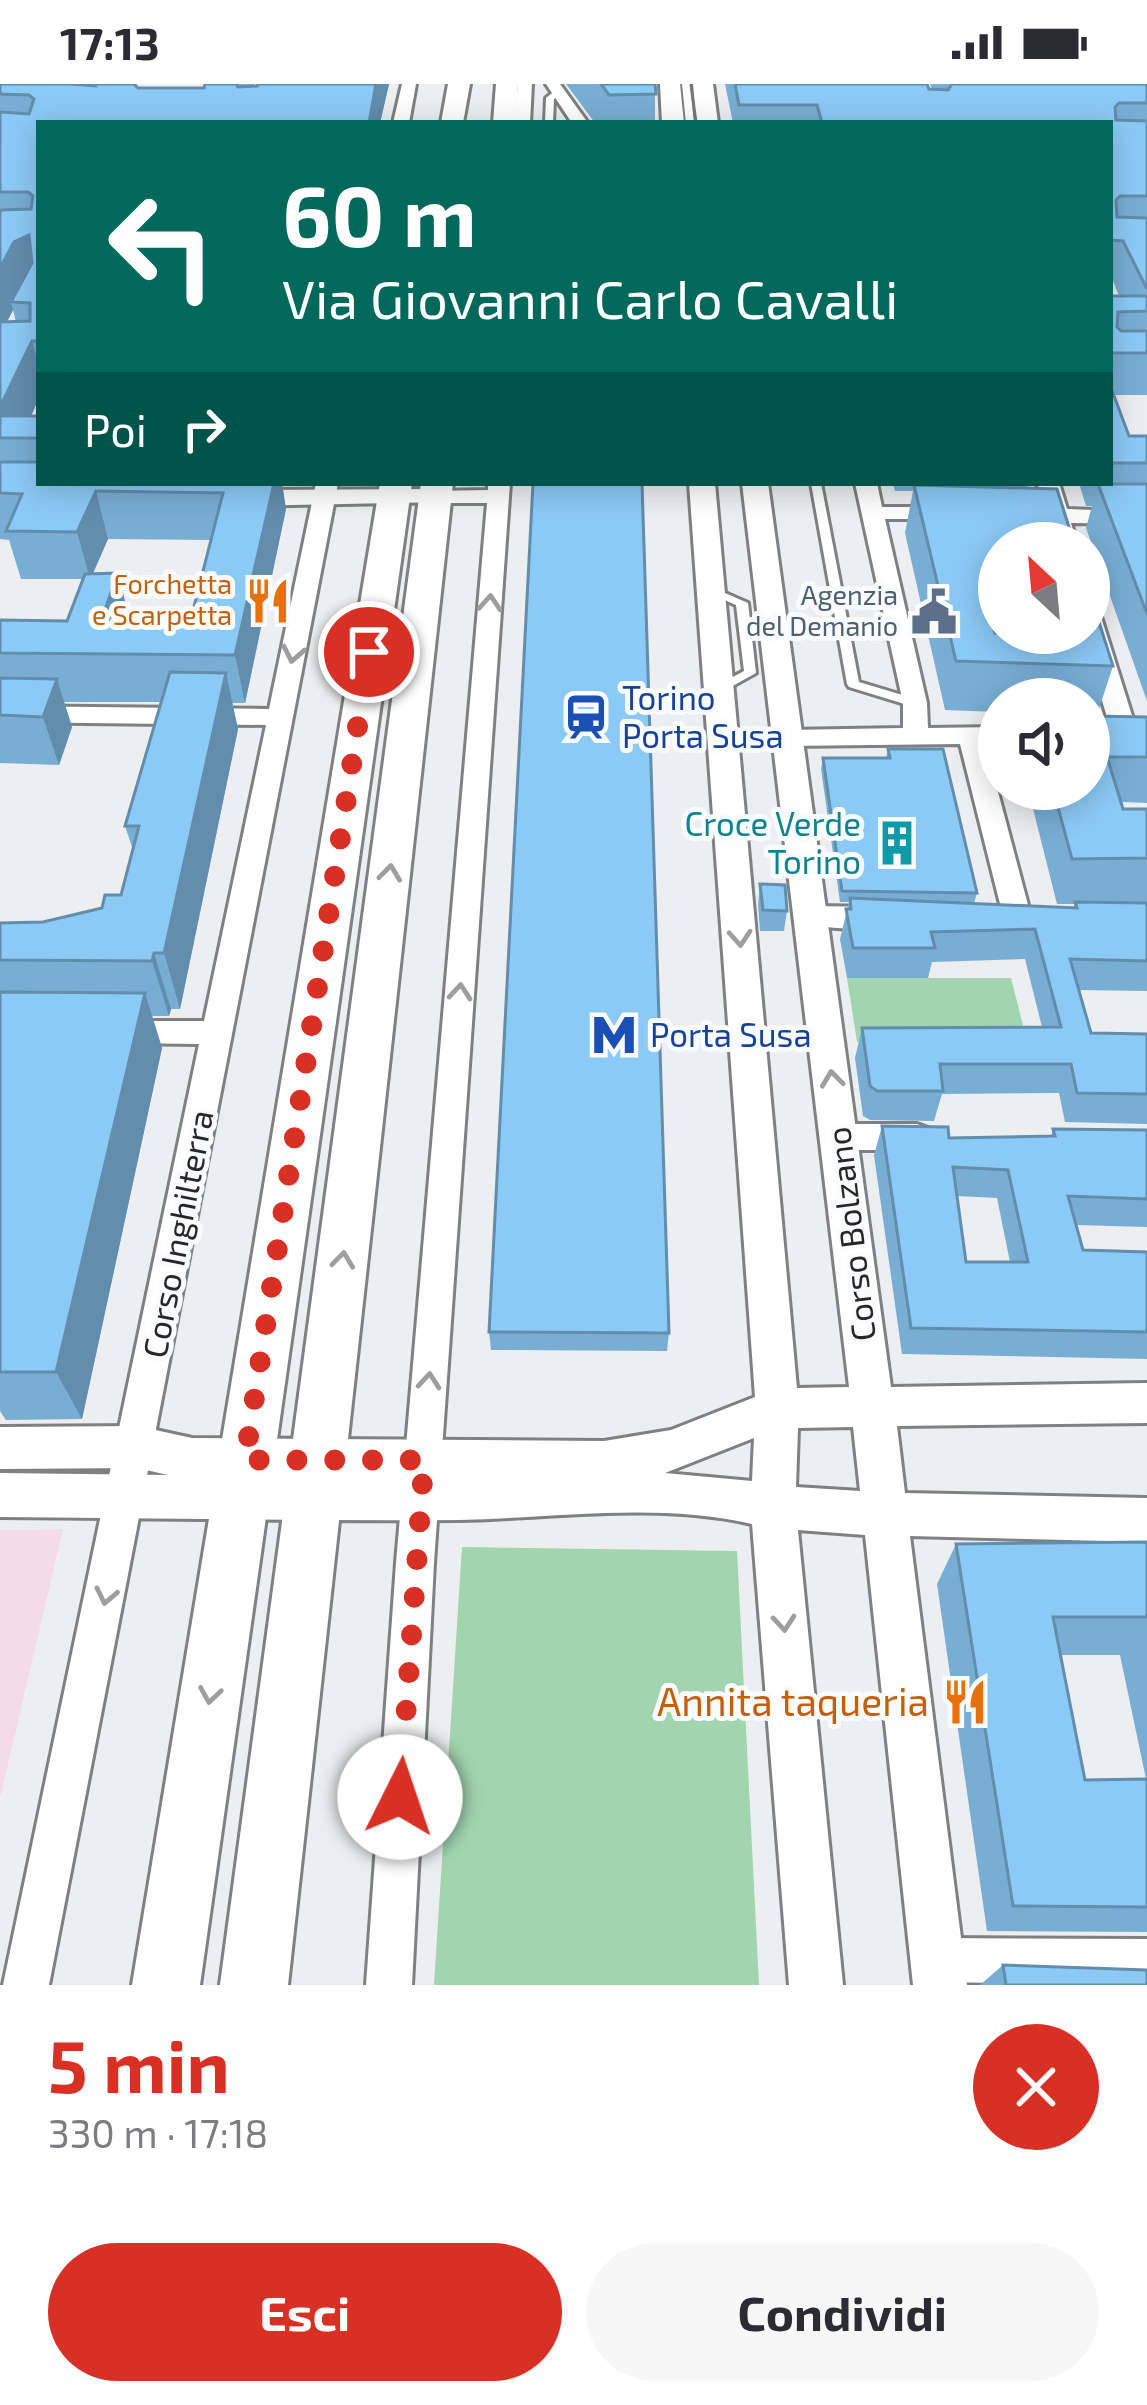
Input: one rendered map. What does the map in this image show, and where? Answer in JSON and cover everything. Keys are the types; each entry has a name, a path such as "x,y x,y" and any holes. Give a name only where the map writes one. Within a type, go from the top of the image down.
{"main road":[{"path":"424,120 430,84"},
{"path":"453,120 459,84"},
{"path":"478,120 481,84"},
{"path":"504,120 507,84"},
{"path":"670,84 673,120"},
{"path":"703,84 707,120"},
{"path":"166,1985 394,490"},
{"path":"254,1985 436,490"}],"street":[{"path":"402,120 409,84"},
{"path":"522,120 525,84"},
{"path":"556,88 578,120"},
{"path":"702,486 778,1408 773,1507 816,1985"},
{"name":"Corso Bolzano","path":"755,486 872,1403 938,1973"},
{"path":"867,486 915,703 916,734"},
{"path":"1049,486 1060,522"},
{"path":"200,498 326,490 498,490 443,1479 389,1985"},
{"name":"Corso Inghilterra","path":"26,1985 326,490"},
{"path":"873,512 1147,518"},
{"path":"1103,654 1137,742"},
{"path":"0,714 281,717"},
{"path":"970,734 1018,920"},
{"path":"723,738 978,734"},
{"path":"812,916 905,918"},
{"path":"87,1032 218,1033"},
{"path":"839,1137 960,1138"},
{"path":"443,1479 648,1457 778,1408 1147,1402"},
{"path":"0,1448 137,1447 191,1459 242,1478"},
{"path":"0,1495 127,1496 242,1478 443,1479 590,1492 697,1494 773,1507 885,1514 1147,1520"},
{"path":"938,1973 1147,1962"}],"lane":[{"path":"686,84 690,120"},
{"path":"549,120 550,98 556,88"},
{"path":"817,486 854,684 915,703"}],"shaded area":[{"path":"63,1529 0,1798 0,1530"}],"green space":[{"path":"847,978 1011,978 1027,1041 857,1042"},
{"path":"462,1547 737,1551 759,1985 434,1985"}],"building":[{"path":"0,84 204,88 205,84 376,84 370,120 36,120 36,341 0,407 0,322 30,321 30,303 11,302 32,263 29,235 14,242 0,268 0,210 31,209 33,196 0,192 0,112 29,114 34,99 0,94"},
{"path":"601,84 655,84 656,94 609,95"},
{"path":"735,84 927,84 929,89 948,90 952,84 1147,84 1147,103 1115,107 1116,120 1147,121 1147,196 1116,200 1117,217 1147,218 1147,289 1123,241 1113,240 1113,120 821,120 817,105 739,105"},
{"path":"1113,296 1147,296 1147,311 1118,312 1117,327 1147,331 1147,353 1113,353"},
{"path":"1113,393 1129,436 1147,436 1147,463 1113,463"},
{"path":"0,416 36,416 36,438 0,438"},
{"path":"0,462 36,462 36,486 273,486 235,655 0,653 0,620 67,621 85,574 118,573 100,623 190,622 223,493 96,491 77,532 6,531 22,494 0,493"},
{"path":"1147,484 1147,614 1099,486"},
{"name":"Torino Porta Susa","path":"533,486 642,486 669,1333 489,1332"},
{"path":"914,486 1057,489 1067,522 978,522 978,654 1109,654 1113,666 956,661"},
{"path":"170,672 226,673 164,953 154,953 152,961 0,960 0,923 43,922 102,908 105,895 121,895 139,826 125,826"},
{"path":"0,678 57,679 43,717 0,715"},
{"path":"1110,716 1147,717 1147,757 1110,757"},
{"name":"Croce Verde Torino","path":"888,749 943,749 977,893 842,891 823,758 890,758"},
{"path":"1110,767 1123,809 1147,809 1147,858 1072,859 1059,810 1110,810"},
{"path":"760,884 785,885 787,911 763,910"},
{"path":"850,898 1077,908 1075,902 1147,903 1147,961 1070,959 1091,1033 1147,1034 1147,1094 1077,1093 1071,1064 940,1064 943,1091 877,1091 870,1086 862,1028 1061,1027 1035,929 931,932 935,948 853,948 846,909 851,909"},
{"path":"0,992 145,993 56,1372 0,1372"},
{"path":"882,1126 948,1127 949,1138 1055,1136 1053,1129 1147,1130 1147,1199 1068,1196 1083,1250 1147,1252 1147,1332 911,1328","holes":["953,1167 1008,1170 1028,1262 966,1262"]},
{"path":"1147,1542 1147,1617 1053,1617 1085,1780 1147,1779 1147,1907 1013,1906 956,1544"},
{"path":"1003,1965 1147,1970 1147,1985 1006,1985"}],"tram line":[{"path":"691,84 696,120"}],"place":[{"name":"Forchetta e Scarpetta","path":"268,601"},
{"name":"Agenzia del Demanio","path":"934,612"},
{"name":"Torino Porta Susa","path":"586,717"},
{"name":"Croce Verde Torino","path":"897,843"},
{"name":"Porta Susa","path":"614,1035"},
{"name":"Annita taqueria","path":"965,1702"}],"route":[{"path":"369,652 245,1460 424,1460 400,1797"}]}
